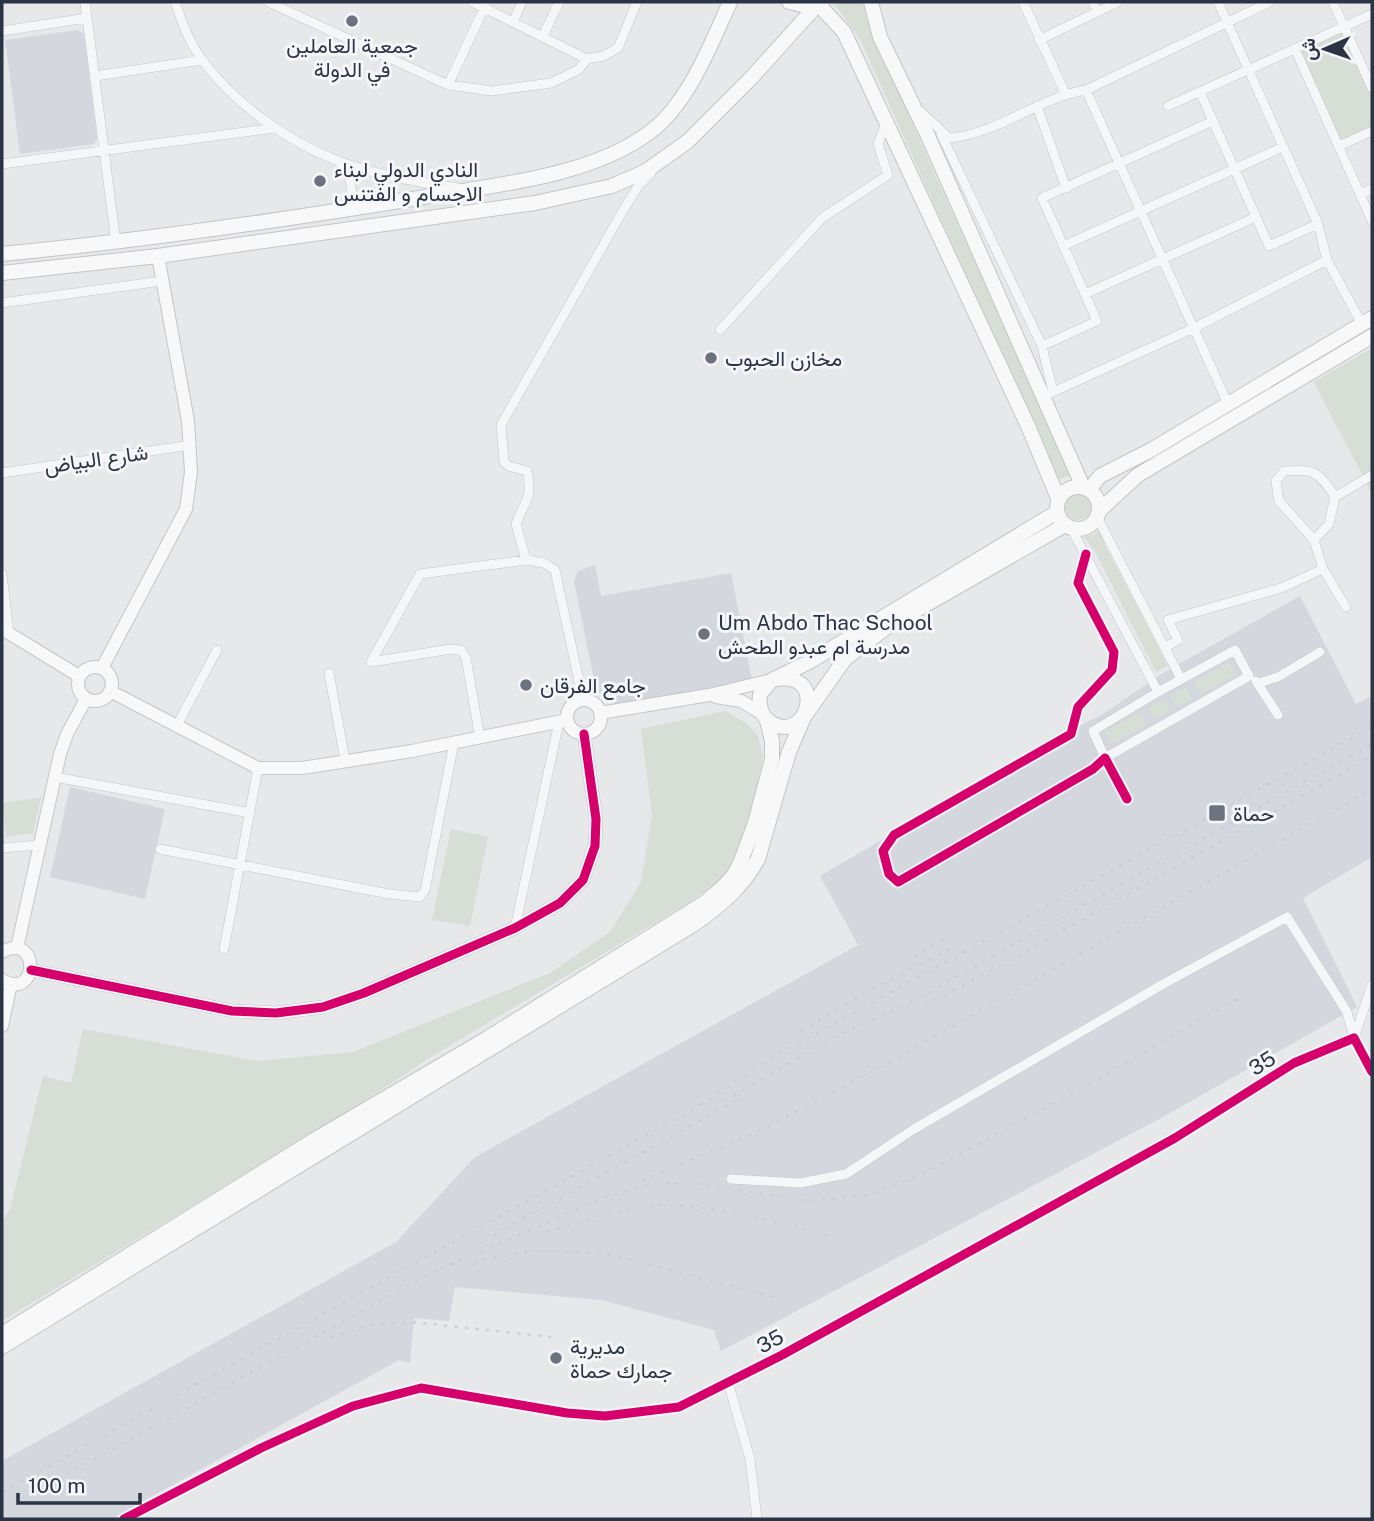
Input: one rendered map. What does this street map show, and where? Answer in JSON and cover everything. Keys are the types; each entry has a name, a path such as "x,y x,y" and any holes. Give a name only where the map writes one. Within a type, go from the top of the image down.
{"main road":[{"path":"2,254 116,243 354,208 566,170 617,152 645,136 669,115 681,98 730,2"},
{"path":"789,2 802,5 821,3"},
{"path":"871,2 880,37 1049,394 1074,464 1086,488 1097,499 1098,514"},
{"path":"821,3 844,32 887,120 1028,426 1063,516 1083,528 1093,522 1138,475 1372,336"},
{"path":"2,273 158,256 575,196 612,187 662,162 687,142 752,78 821,3"},
{"path":"764,717 776,725 785,727 795,724 804,717 845,659 887,627 1063,516 1069,488 1086,488 1100,476 1151,450 1367,321"},
{"path":"1074,464 1100,476"},
{"path":"2,1334 314,1140 485,1039 721,890 734,875 741,861 755,823 772,759 772,741 760,694 772,680 809,662 1063,516"},
{"path":"2,1347 696,923 727,901 750,874 758,859 789,752 808,705 808,696 803,685 785,677 772,680"}],"street":[{"path":"85,2 116,243"},
{"path":"175,2 184,28 202,60 246,105 275,128 339,161 427,183 468,189"},
{"path":"268,2 448,85 492,91 551,83 578,70 587,58"},
{"path":"513,22 522,2"},
{"path":"543,36 559,2"},
{"path":"448,85 478,3 587,58 603,56 618,48 637,2"},
{"path":"1023,2 1065,93"},
{"path":"1093,2 1097,11"},
{"path":"1040,40 1118,2"},
{"path":"1218,2 1318,224 1327,260 1367,321"},
{"path":"910,100 949,138 969,136 1065,93 1086,90 1270,2"},
{"path":"1333,2 1370,78 1372,89"},
{"path":"1168,106 1372,14"},
{"path":"2,31 87,18"},
{"path":"1295,49 1372,221"},
{"path":"95,76 202,60"},
{"path":"1086,90 1228,404"},
{"path":"1200,92 1269,246 1318,224"},
{"path":"1037,106 1066,188"},
{"path":"720,330 822,218 888,175 878,144 887,120"},
{"path":"1042,346 1097,321 1042,198 1213,121"},
{"path":"2,164 275,128"},
{"path":"939,130 1042,346 1049,394 1194,328 1327,260"},
{"path":"1339,146 1372,131"},
{"path":"1063,246 1283,146"},
{"path":"339,161 350,179 354,208"},
{"path":"526,560 516,524 529,500 530,486 527,471 504,462 501,425 639,184 662,162"},
{"path":"1360,194 1372,188"},
{"path":"1085,294 1256,216"},
{"path":"102,668 186,509 191,472 191,445 158,256"},
{"path":"2,303 162,281"},
{"name":"شارع البياض","path":"2,473 191,445"},
{"path":"1314,540 1329,524 1335,498 1321,475 1307,470 1284,471 1276,481 1279,501 1314,540 1323,569 1346,607"},
{"path":"1335,498 1372,475"},
{"path":"1098,514 1181,679"},
{"path":"1063,516 1086,554 1158,692"},
{"path":"1086,554 1077,583 1114,652 1112,670 1077,707 1071,734 894,835 883,851 889,874 898,881 1249,676"},
{"path":"480,738 466,658 461,650 451,649 371,662 420,574 526,560 544,563 555,570 583,700"},
{"path":"1165,647 1178,640 1168,620 1281,588 1323,569"},
{"path":"2,574 6,631 79,676"},
{"path":"176,727 217,649"},
{"path":"1127,799 1093,731 1181,679 1235,650 1249,676 1259,683 1278,715"},
{"path":"1259,683 1278,677 1321,652"},
{"path":"90,667 102,668 110,677 110,691 101,700 86,699 78,690 79,676 90,667"},
{"path":"329,673 345,761"},
{"path":"600,713 709,695 772,680"},
{"path":"110,691 258,768 302,768 454,743 563,721"},
{"path":"709,695 741,701 764,717"},
{"path":"17,948 55,777 67,734 86,699"},
{"path":"515,928 563,721 570,707 583,700 595,705 600,713 597,727 584,734"},
{"path":"563,721 584,734"},
{"path":"31,970 232,1011 276,1013 323,1007 364,993 515,928 560,903 583,880 595,846 596,819 584,734"},
{"path":"160,849 410,898 420,897 425,890 454,743"},
{"path":"224,949 258,768"},
{"path":"55,777 250,813"},
{"path":"2,848 39,845"},
{"path":"731,1179 800,1183 846,1174 926,1122 1165,983 1287,917 1347,1012 1354,1038 1372,1072"},
{"path":"2,952 17,948 27,954 31,970 26,979 6,982 2,1026"},
{"path":"1354,1038 1372,985"},
{"name":"35","path":"124,1519 261,1448 353,1406 421,1388 567,1413 605,1416 679,1407 782,1354 1175,1138 1294,1063 1354,1038"},
{"path":"729,1382 750,1459 757,1519"}],"shaded area":[{"path":"841,2 862,2 867,20 936,177 1072,474 1058,480 860,39 835,5"},
{"path":"1345,27 1372,89 1372,131 1339,146 1295,49"},
{"path":"77,30 84,33 97,139 94,144 20,154 5,40"},
{"path":"1372,348 1372,494 1314,382"},
{"path":"1078,494 1087,498 1091,507 1087,516 1078,520 1069,516 1065,507 1069,498"},
{"path":"1100,528 1105,545 1168,666 1156,672 1095,551 1084,537 1095,534"},
{"path":"595,565 601,596 731,573 752,680 617,706 596,690 574,581 578,571"},
{"path":"1300,596 1356,704 1372,696 1372,857 1303,898 1357,1007 1161,1118 721,1351 714,1330 601,1300 455,1287 449,1321 414,1318 410,1363 399,1360 111,1519 2,1519 2,1461 396,1242 475,1157 858,945 820,876 1056,738 1103,714 1163,673"},
{"path":"1229,662 1236,675 1201,694 1194,682"},
{"path":"1186,687 1192,699 1177,707 1170,695"},
{"path":"1164,699 1170,711 1154,720 1147,708"},
{"path":"725,711 746,723 758,736 763,757 739,850 724,878 688,903 434,1055 363,1102 2,1321 2,1222 10,1209 43,1076 71,1083 83,1029 257,1061 353,1052 550,973 610,932 641,882 652,816 641,729"},
{"path":"1140,712 1147,724 1112,744 1105,731"},
{"path":"70,787 165,809 145,899 50,877"},
{"path":"41,797 33,833 6,837 3,803"},
{"path":"451,829 488,837 470,926 432,920"}],"railway":[{"path":"2,1492 708,1101 759,1065 1372,727"},
{"path":"724,1101 839,1035 909,1003 1372,744"},
{"path":"925,1006 1371,757"},
{"path":"642,1181 765,1128 886,1064 1372,789"},
{"path":"913,957 945,939"},
{"path":"800,1032 864,993 950,949"},
{"path":"431,1273 604,1198 649,1184 694,1183 806,1201 869,1195 925,1173 1244,995"},
{"path":"523,1219 737,1100"},
{"path":"547,1232 624,1210 674,1206 720,1210 835,1237"},
{"path":"485,1241 529,1213"},
{"path":"473,1264 486,1259 535,1251 604,1253 781,1299"},
{"path":"57,1480 440,1268"},
{"path":"331,1338 367,1325 412,1322 551,1337"}],"cycle path":[{"path":"1086,554 1078,583 1114,652 1112,670 1078,707 1071,734 894,835 883,851 889,874 898,882 1093,769 1105,758 1127,799"},
{"path":"31,970 232,1011 276,1013 323,1007 364,993 515,928 560,903 583,880 595,846 596,819 584,734"},
{"path":"124,1519 261,1448 353,1406 421,1388 567,1413 605,1416 679,1407 782,1355 1175,1138 1294,1063 1354,1038 1372,1072"}],"place":[{"name":"جمعية العاملين في الدولة","path":"352,21"},
{"name":"النادي الدولي لبناء الاجسام و الفتنس","path":"320,181"},
{"name":"مخازن الحبوب","path":"711,358"},
{"name":"Um Abdo Thac School مدرسة ام عبدو الطحش","path":"704,634"},
{"name":"جامع الفرقان","path":"526,685"},
{"name":"حماة","path":"1217,813"},
{"name":"مديرية جمارك حماة","path":"556,1358"}]}
